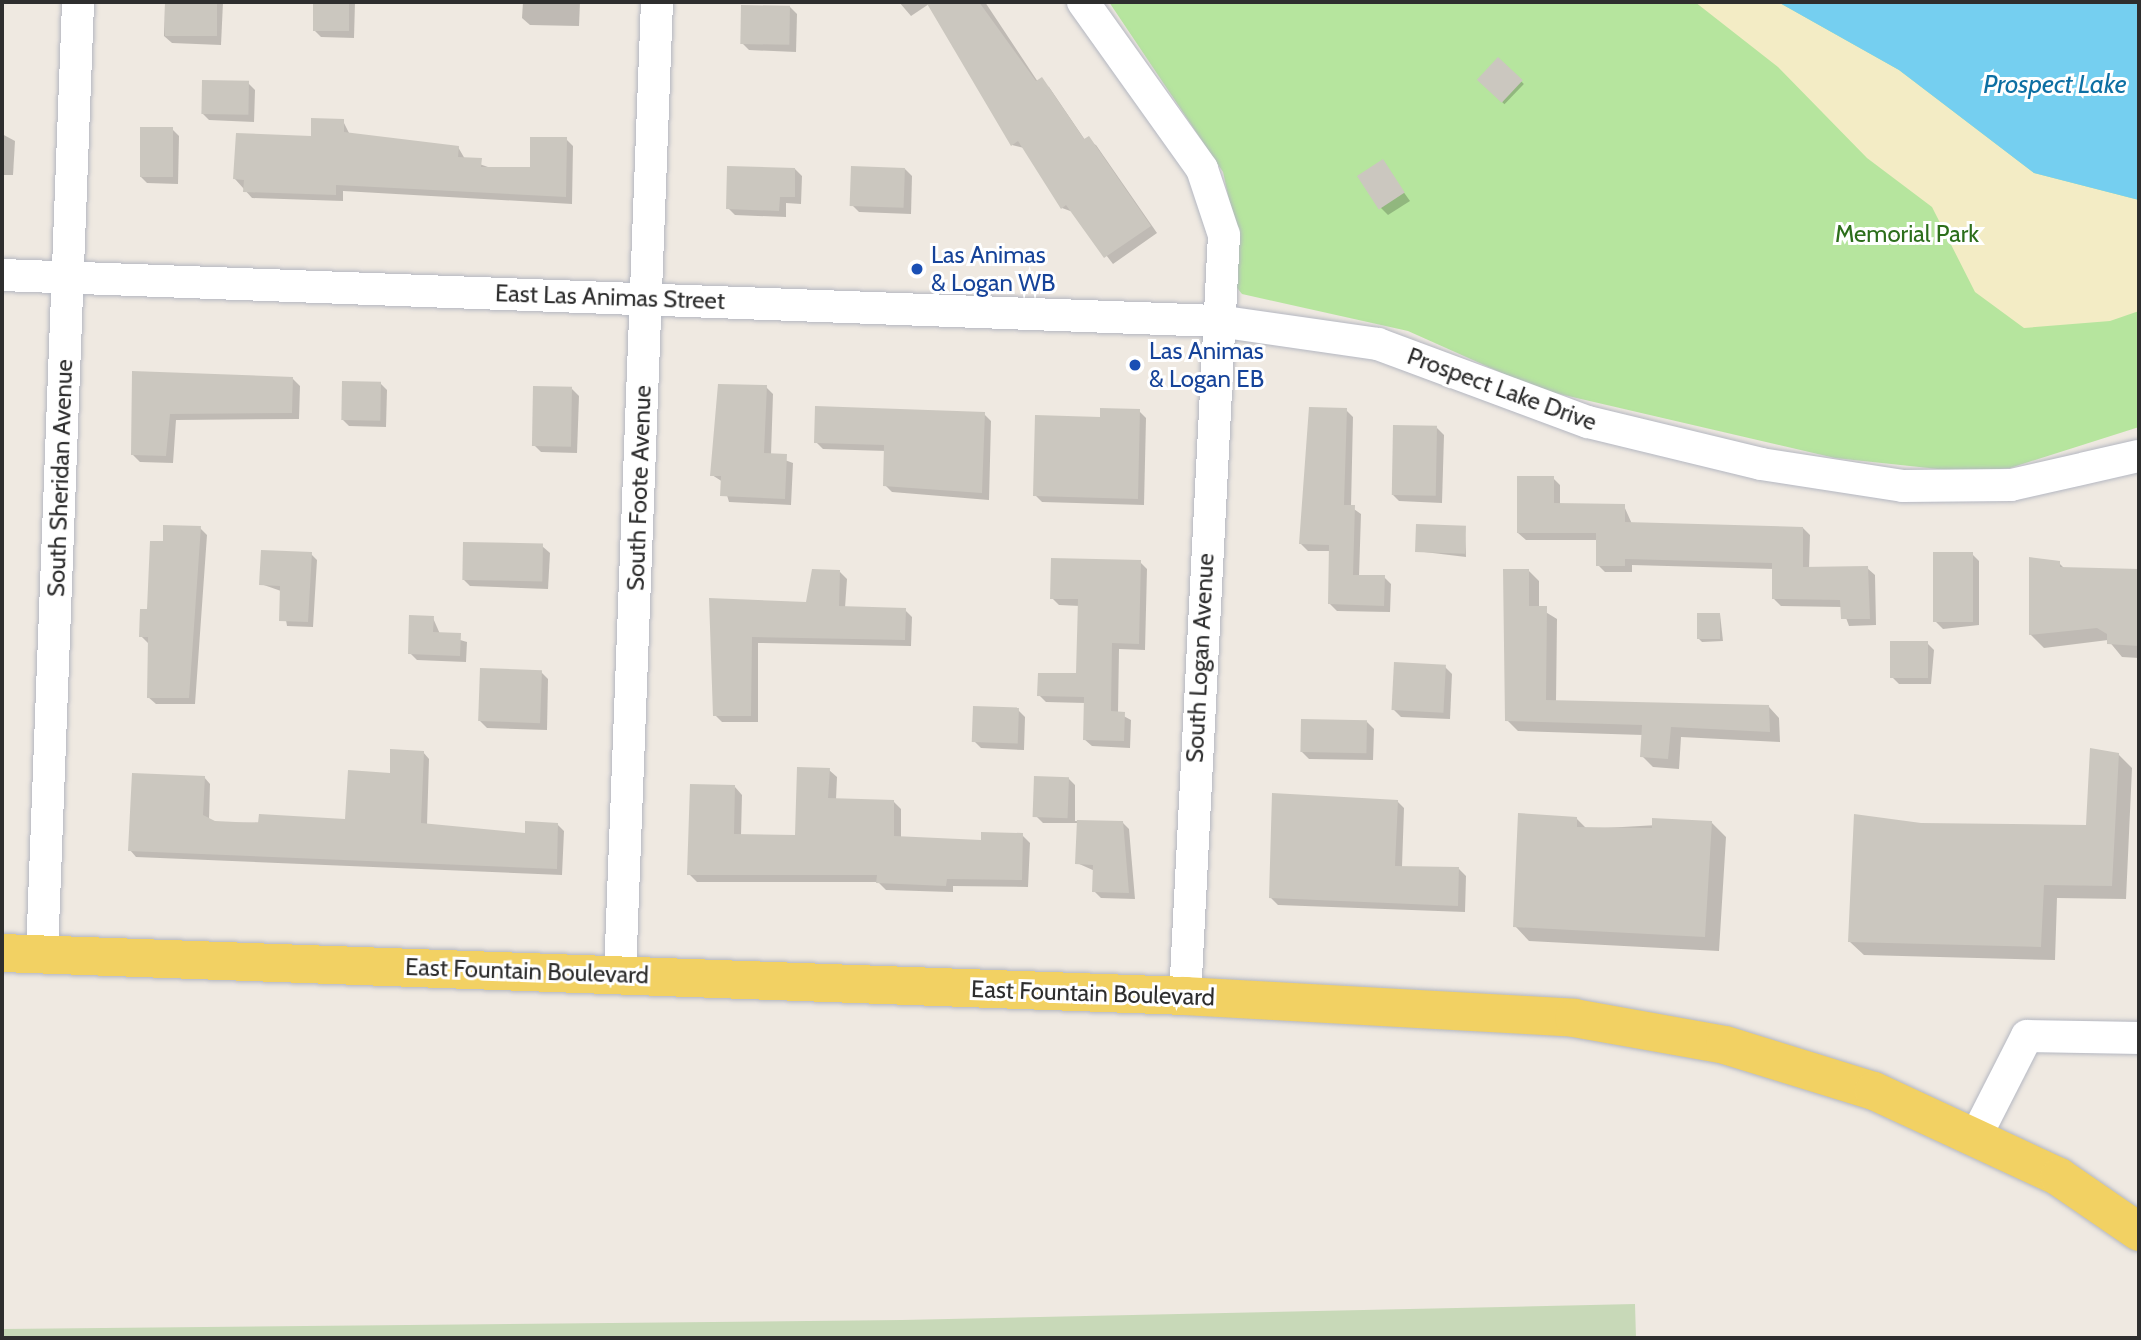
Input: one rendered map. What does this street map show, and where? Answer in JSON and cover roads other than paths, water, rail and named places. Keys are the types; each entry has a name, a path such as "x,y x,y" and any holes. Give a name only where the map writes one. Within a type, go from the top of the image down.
{"main road":[{"name":"East Fountain Boulevard","path":"2,953 620,974 1493,1010 1664,1032 1874,1091 1977,1134 2059,1177 2139,1232"}],"street":[{"name":"South Sheridan Avenue","path":"42,954 78,2"},
{"name":"South Foote Avenue","path":"620,974 657,2"},
{"path":"1083,2 1216,197 1224,234 1218,321"},
{"name":"East Las Animas Street","path":"2,275 1218,321"},
{"name":"Prospect Lake Drive","path":"1218,321 1378,344 1588,422 1761,464 1903,486 2011,485 2139,456"},
{"name":"South Logan Avenue","path":"1185,996 1218,321"},
{"path":"1977,1134 2027,1037 2139,1038"}],"water":[{"name":"Prospect Lake","path":"1778,2 2139,2 2139,200 2034,173 1899,70"}],"place":[{"name":"Las Animas & Logan WB","path":"917,269"},
{"name":"Las Animas & Logan EB","path":"1135,365"}],"park label":[{"name":"Memorial Park","path":"1907,234"}]}
